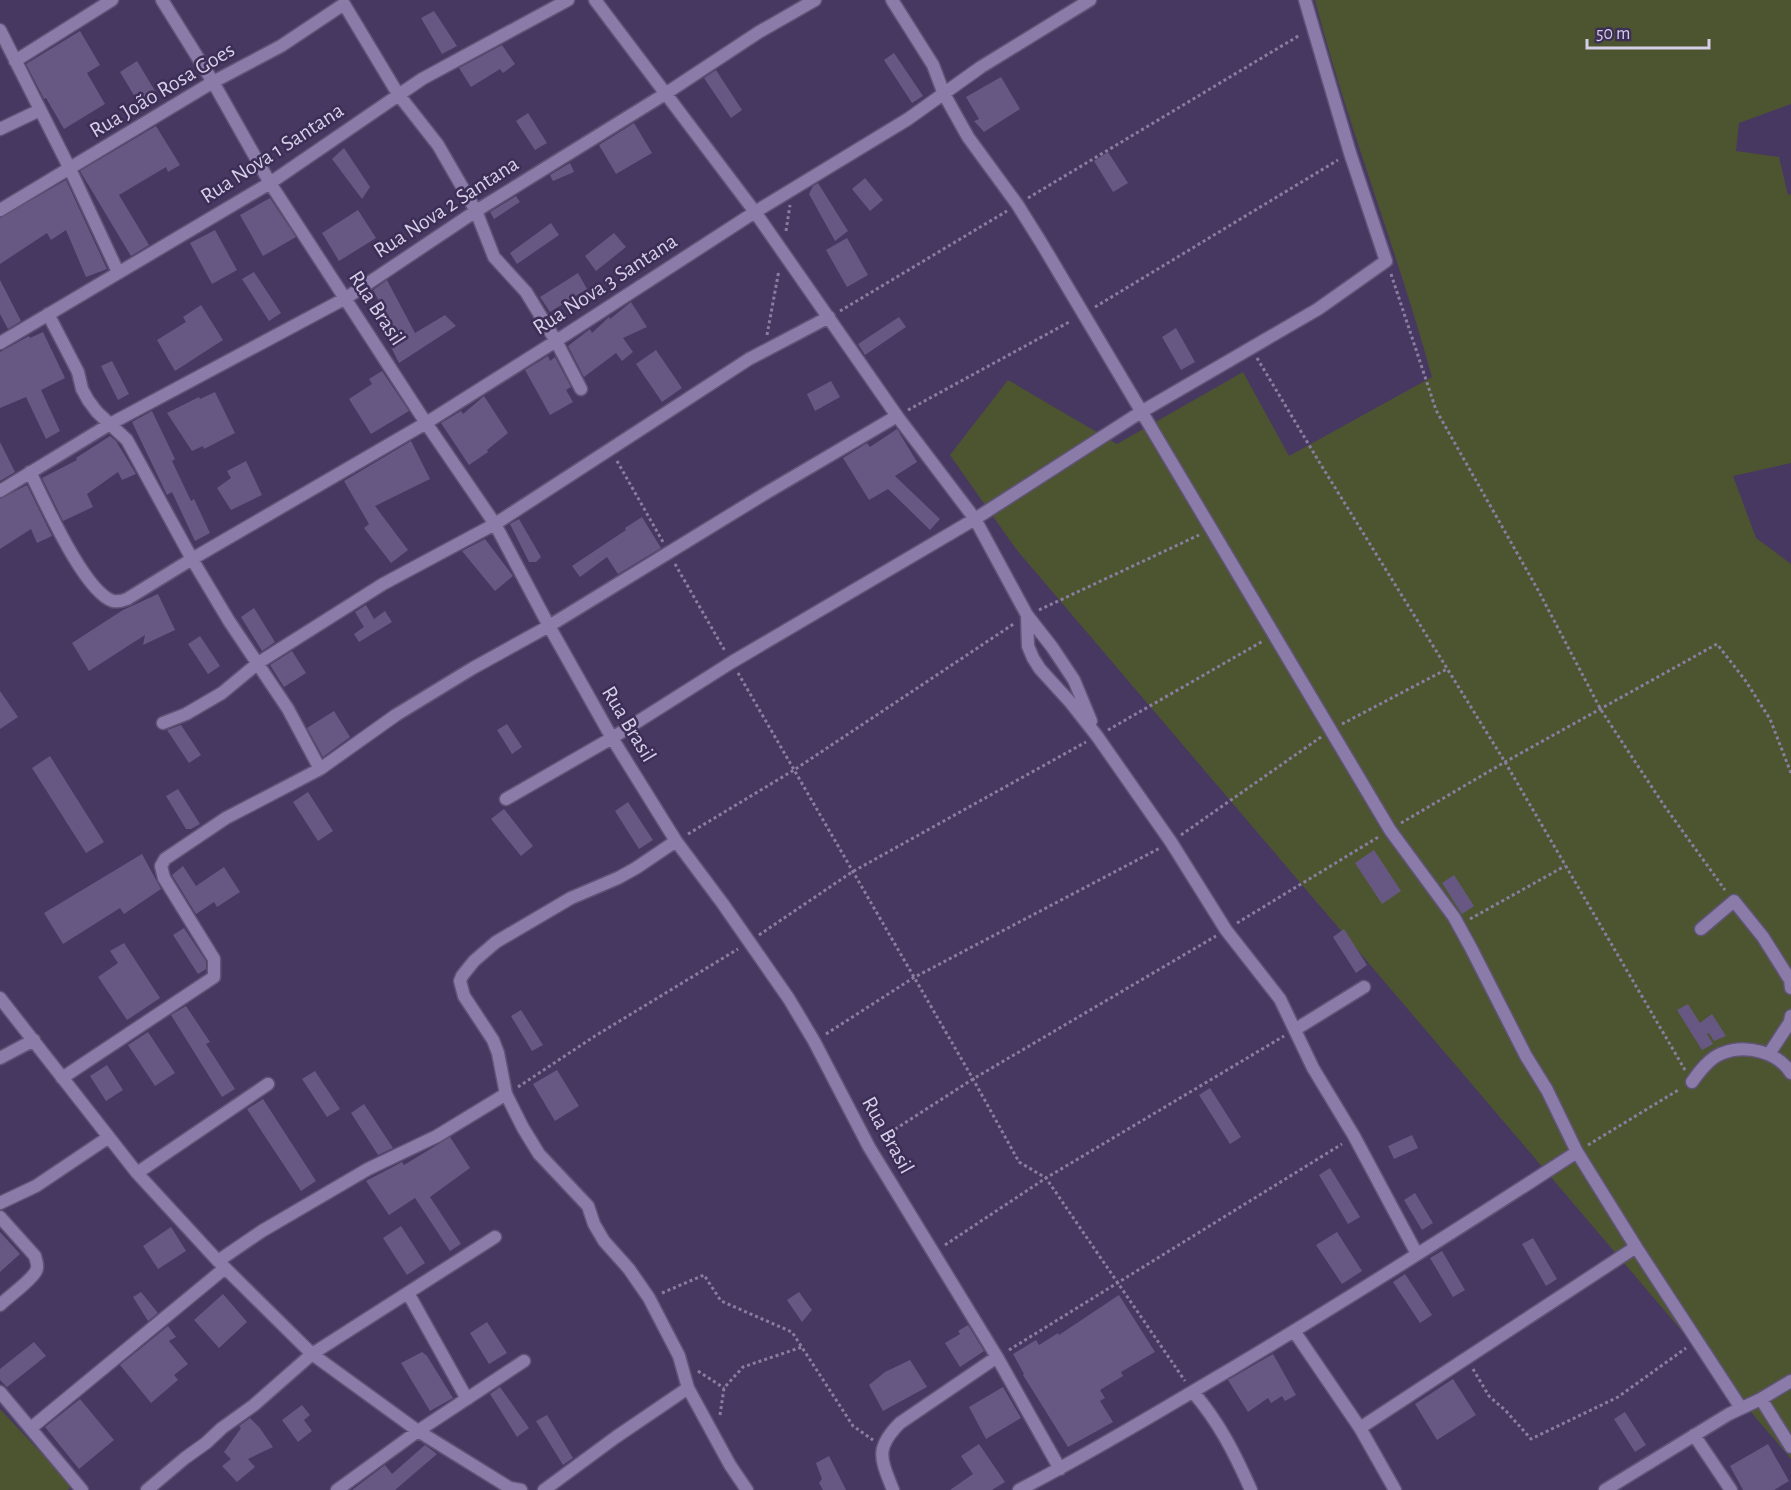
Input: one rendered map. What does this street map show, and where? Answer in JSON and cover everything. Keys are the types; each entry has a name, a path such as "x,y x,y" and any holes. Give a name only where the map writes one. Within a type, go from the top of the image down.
{"street":[{"path":"15,61 112,0"},
{"name":"Rua Brasil","path":"162,0 213,82 270,183 426,423 495,524 612,738 676,841 789,999 814,1041 869,1147 932,1254 997,1357 1060,1469"},
{"name":"Rua Nova 1 Santana","path":"0,343 270,183 398,94 568,0"},
{"path":"595,0 755,212 897,416 975,519 1027,615 1052,646 1074,680 1097,736"},
{"name":"Rua Nova 2 Santana","path":"0,491 110,424 346,298 476,211 665,94 759,32 815,0"},
{"path":"892,0 933,65 944,94 968,137 1017,204 1084,314 1390,830 1454,917 1526,1056 1547,1090 1577,1152 1741,1408"},
{"name":"Rua Nova 3 Santana","path":"30,472 71,553 105,596 112,601 120,602 426,423 755,212 908,118 981,67 1090,0"},
{"path":"506,799 612,738 732,662 975,519 1141,412 1252,349 1345,292 1386,261 1350,153 1305,0"},
{"name":"Rua João Rosa Goes","path":"0,210 213,82 281,46 344,4 398,94"},
{"path":"1,34 70,169 118,272"},
{"path":"398,94 438,145 476,211 494,256 526,292 556,341 581,389"},
{"path":"0,129 40,110"},
{"path":"48,314 78,372 82,389 88,400 97,412 127,440 192,559 229,621 288,709 320,769"},
{"path":"163,723 186,714 222,693 258,663 383,584 495,524 749,359 829,317"},
{"path":"62,1078 214,977 214,959 164,878 161,866 165,858 226,818 320,769 406,709 473,668 549,626 784,482 897,416"},
{"path":"1027,615 1028,646 1033,658 1097,736 1171,842 1226,930 1280,999 1313,1068 1354,1136 1417,1254"},
{"path":"676,841 627,873 571,898 512,933 474,961 460,981 464,996 493,1040 498,1053 506,1094 522,1128 539,1155 588,1206 594,1224 604,1241 629,1269 649,1298 679,1356 688,1388 747,1490"},
{"path":"1701,929 1734,902 1763,937 1790,980 1791,988"},
{"path":"1296,1029 1364,987"},
{"path":"0,998 137,1173 221,1265 312,1354 418,1431 513,1489"},
{"path":"1769,1053 1790,1022 1791,1016"},
{"path":"0,1058 34,1040"},
{"path":"1692,1082 1702,1068 1722,1053 1745,1050 1769,1053 1791,1073"},
{"path":"137,1173 268,1084"},
{"path":"31,1428 262,1231 368,1169 437,1136 506,1094"},
{"path":"0,1203 36,1186 109,1137"},
{"path":"1019,1490 1060,1469 1294,1331 1577,1152"},
{"path":"0,1217 34,1256 37,1264 30,1278 0,1305"},
{"path":"147,1490 222,1428 255,1405 312,1354 495,1237"},
{"path":"1360,1428 1636,1247"},
{"path":"408,1293 467,1399"},
{"path":"1294,1331 1360,1428 1395,1490"},
{"path":"893,1490 881,1457 882,1446 888,1435 900,1423 997,1357"},
{"path":"337,1490 418,1431 524,1361"},
{"path":"1605,1490 1694,1435 1791,1381"},
{"path":"544,1490 615,1437 688,1388"},
{"path":"0,1392 82,1490"},
{"path":"1192,1392 1209,1411 1226,1437 1251,1490"},
{"path":"1761,1399 1791,1447"},
{"path":"1694,1435 1731,1490"}],"path":[{"path":"829,317 1312,28"},
{"path":"897,416 1084,314 1350,153"},
{"path":"1386,261 1436,411 1538,590 1601,710 1663,804 1734,902"},
{"path":"1252,349 1505,762 1692,1082 1577,1152"},
{"path":"611,449 669,554 1019,1162 1046,1178 1192,1392"},
{"path":"676,841 794,770 1027,615 1212,529"},
{"path":"506,1094 595,1036 749,942 852,872 1275,634"},
{"path":"869,1147 973,1079 1390,830 1505,762 1717,644 1745,680 1770,719 1791,773"},
{"path":"814,1041 913,978 1171,842 1331,730 1447,669"},
{"path":"1457,926 1565,866"},
{"path":"932,1254 1046,1178 1296,1029"},
{"path":"997,1357 1354,1136"},
{"path":"649,1298 704,1275 721,1301 792,1332 853,1426 882,1446"},
{"path":"1466,1358 1489,1396 1531,1439 1618,1397 1697,1340"},
{"path":"716,1439 724,1388 743,1367 802,1347"},
{"path":"679,1356 724,1388"}],"green space":[{"path":"1315,0 1791,0 1791,104 1739,123 1736,151 1779,157 1788,195 1791,194 1791,463 1733,476 1756,538 1791,564 1791,1459 1016,549 950,455 1008,380 1117,444 1243,372 1289,456 1432,377 1404,282 1342,95"},
{"path":"0,1409 72,1486 68,1490 0,1490"}],"building":[{"path":"434,11 457,46 442,54 421,18"},
{"path":"80,31 100,65 87,73 105,104 64,129 46,98 44,99 26,64"},
{"path":"502,45 515,64 503,73 500,69 471,87 459,68"},
{"path":"894,53 923,96 912,103 884,60"},
{"path":"137,61 158,96 141,107 120,72"},
{"path":"716,70 742,110 731,118 704,78"},
{"path":"1001,77 1020,109 984,132 974,121 979,119 966,97"},
{"path":"528,113 547,143 535,150 516,121"},
{"path":"634,123 652,153 616,174 599,145"},
{"path":"156,126 180,165 168,172 166,167 119,195 149,245 131,256 80,171"},
{"path":"344,148 370,187 362,199 332,159"},
{"path":"1108,152 1128,183 1113,192 1094,161"},
{"path":"570,163 574,172 553,181 550,175"},
{"path":"865,178 883,200 870,211 852,189"},
{"path":"66,180 107,269 86,277 66,230 51,240 47,233 0,264 0,218"},
{"path":"818,183 848,231 835,241 809,194 813,186"},
{"path":"516,196 520,202 494,219 490,212"},
{"path":"270,198 296,237 263,256 240,215"},
{"path":"358,210 376,238 339,261 322,233"},
{"path":"551,223 559,235 517,264 510,253"},
{"path":"215,230 237,270 212,284 190,243"},
{"path":"614,233 626,247 596,271 585,256"},
{"path":"847,238 868,275 847,287 826,250"},
{"path":"254,272 281,313 269,321 242,279"},
{"path":"578,273 587,289 550,312 540,297"},
{"path":"0,280 21,321 8,329 0,314"},
{"path":"387,280 415,333 445,315 456,326 399,363 391,347 401,341 373,290"},
{"path":"631,302 647,327 623,338 633,352 622,361 616,353 584,377 568,346 590,329 592,333 609,317 610,319"},
{"path":"201,305 223,340 175,371 157,340 186,322 183,317"},
{"path":"899,317 906,327 865,355 858,344"},
{"path":"1176,328 1195,362 1181,370 1162,337"},
{"path":"43,332 65,378 41,390 60,431 46,439 26,397 0,408 0,352 29,336 30,338"},
{"path":"656,350 682,388 662,402 636,364"},
{"path":"548,356 550,361 555,357 571,387 566,390 573,402 550,415 525,370"},
{"path":"112,361 129,394 118,400 101,366"},
{"path":"382,371 409,411 371,434 349,399 372,384 369,379"},
{"path":"831,381 840,397 815,411 807,394"},
{"path":"215,392 235,433 204,449 203,446 192,451 167,413 199,397 200,399"},
{"path":"484,396 508,433 487,450 488,452 469,465 441,423 461,411 463,414"},
{"path":"152,411 175,459 172,461 191,501 194,499 210,533 195,541 172,492 167,495 132,422"},
{"path":"897,429 917,462 895,476 940,519 930,530 888,489 869,500 843,458 867,443 870,447"},
{"path":"110,436 116,441 136,474 122,480 118,472 87,494 93,507 63,521 42,478 77,460 76,458"},
{"path":"411,441 430,479 375,506 408,550 391,563 364,528 369,524 344,481"},
{"path":"0,442 15,472 0,481"},
{"path":"246,461 262,495 231,510 217,488 231,478 227,471"},
{"path":"27,485 52,536 37,543 31,529 0,549 0,499"},
{"path":"642,517 661,548 618,574 607,557 580,577 572,566"},
{"path":"519,519 541,557 536,562 529,562 510,524"},
{"path":"485,539 513,576 495,591 462,551"},
{"path":"158,594 175,630 143,645 145,635 89,671 72,643 123,610"},
{"path":"366,605 374,619 385,611 392,622 359,642 354,634 364,627 355,612"},
{"path":"254,608 275,642 262,651 241,617"},
{"path":"200,636 220,666 208,674 188,644"},
{"path":"292,651 306,673 284,687 270,665"},
{"path":"0,691 18,717 0,729"},
{"path":"334,711 350,737 323,757 307,728"},
{"path":"507,724 522,747 512,754 497,730"},
{"path":"181,725 201,755 189,763 167,730"},
{"path":"50,756 104,842 86,853 32,768"},
{"path":"178,789 200,824 191,829 186,829 166,796"},
{"path":"308,792 333,831 318,841 293,802"},
{"path":"628,802 653,840 639,849 615,811"},
{"path":"504,809 533,846 521,856 491,819"},
{"path":"1374,850 1401,891 1382,904 1355,863"},
{"path":"142,854 161,889 124,914 120,908 63,944 44,913"},
{"path":"183,866 196,886 224,867 240,892 217,907 214,902 196,914 172,875"},
{"path":"1454,875 1474,906 1462,914 1442,883"},
{"path":"184,928 206,961 206,969 198,974 173,935"},
{"path":"1344,929 1367,965 1356,973 1333,937"},
{"path":"124,943 160,998 127,1020 98,977 118,963 110,951"},
{"path":"1688,1004 1700,1023 1712,1014 1726,1036 1714,1041 1709,1033 1707,1034 1713,1044 1702,1050 1677,1010"},
{"path":"186,1006 210,1042 206,1044 235,1089 222,1097 171,1015"},
{"path":"521,1010 543,1045 532,1051 511,1016"},
{"path":"148,1032 175,1073 155,1086 128,1045"},
{"path":"107,1065 123,1090 106,1101 90,1076"},
{"path":"557,1070 579,1106 555,1121 533,1084"},
{"path":"315,1071 340,1109 327,1117 302,1079"},
{"path":"1210,1088 1241,1137 1230,1144 1199,1095"},
{"path":"263,1099 316,1181 301,1191 247,1109"},
{"path":"364,1104 393,1148 378,1155 351,1113"},
{"path":"1412,1135 1418,1148 1394,1159 1388,1146"},
{"path":"450,1137 470,1168 430,1197 461,1244 450,1251 415,1198 389,1215 366,1181 402,1162 404,1165"},
{"path":"1330,1168 1360,1217 1348,1224 1319,1175"},
{"path":"1415,1193 1433,1223 1422,1230 1404,1200"},
{"path":"401,1226 425,1263 407,1275 383,1238"},
{"path":"171,1227 186,1251 158,1269 143,1246"},
{"path":"0,1232 20,1254 0,1272"},
{"path":"1337,1232 1362,1271 1342,1284 1316,1245"},
{"path":"1533,1238 1557,1279 1546,1286 1522,1244"},
{"path":"1442,1251 1465,1290 1453,1297 1430,1258"},
{"path":"1405,1274 1432,1315 1420,1323 1393,1282"},
{"path":"141,1292 158,1313 148,1321 133,1297"},
{"path":"799,1292 812,1310 802,1322 787,1300"},
{"path":"223,1294 247,1322 219,1348 194,1320"},
{"path":"1119,1295 1155,1352 1121,1372 1123,1376 1100,1390 1105,1398 1100,1401 1113,1422 1068,1447 1023,1375 1013,1354 1036,1340 1039,1345 1058,1333 1059,1335"},
{"path":"487,1322 507,1353 489,1364 470,1333"},
{"path":"968,1325 984,1351 960,1367 945,1343 960,1334 958,1331"},
{"path":"168,1326 176,1337 169,1341 188,1364 174,1375 178,1380 151,1403 120,1365"},
{"path":"34,1342 46,1356 7,1387 0,1380 0,1369"},
{"path":"422,1352 427,1356 453,1398 430,1411 401,1363"},
{"path":"1273,1354 1296,1395 1285,1401 1282,1396 1271,1403 1268,1398 1248,1412 1228,1380"},
{"path":"910,1360 927,1387 883,1411 869,1385 885,1372"},
{"path":"1453,1379 1476,1415 1437,1440 1415,1404"},
{"path":"500,1387 529,1428 517,1437 490,1394"},
{"path":"1003,1387 1021,1418 986,1439 969,1407"},
{"path":"80,1399 114,1440 79,1469 45,1427"},
{"path":"302,1405 310,1415 304,1420 312,1431 298,1442 282,1420"},
{"path":"1625,1412 1646,1445 1635,1452 1614,1419"},
{"path":"547,1415 573,1458 563,1465 536,1421"},
{"path":"250,1418 273,1447 248,1459 255,1467 237,1482 222,1466 231,1459 224,1452 241,1428 239,1426"},
{"path":"979,1444 1005,1482 992,1490 950,1490 973,1474 961,1456"},
{"path":"1768,1444 1789,1481 1774,1490 1743,1490 1730,1466"},
{"path":"425,1445 437,1454 395,1490 352,1490 385,1465 392,1474"},
{"path":"829,1456 846,1490 823,1490 819,1483 822,1479 816,1463"}]}
